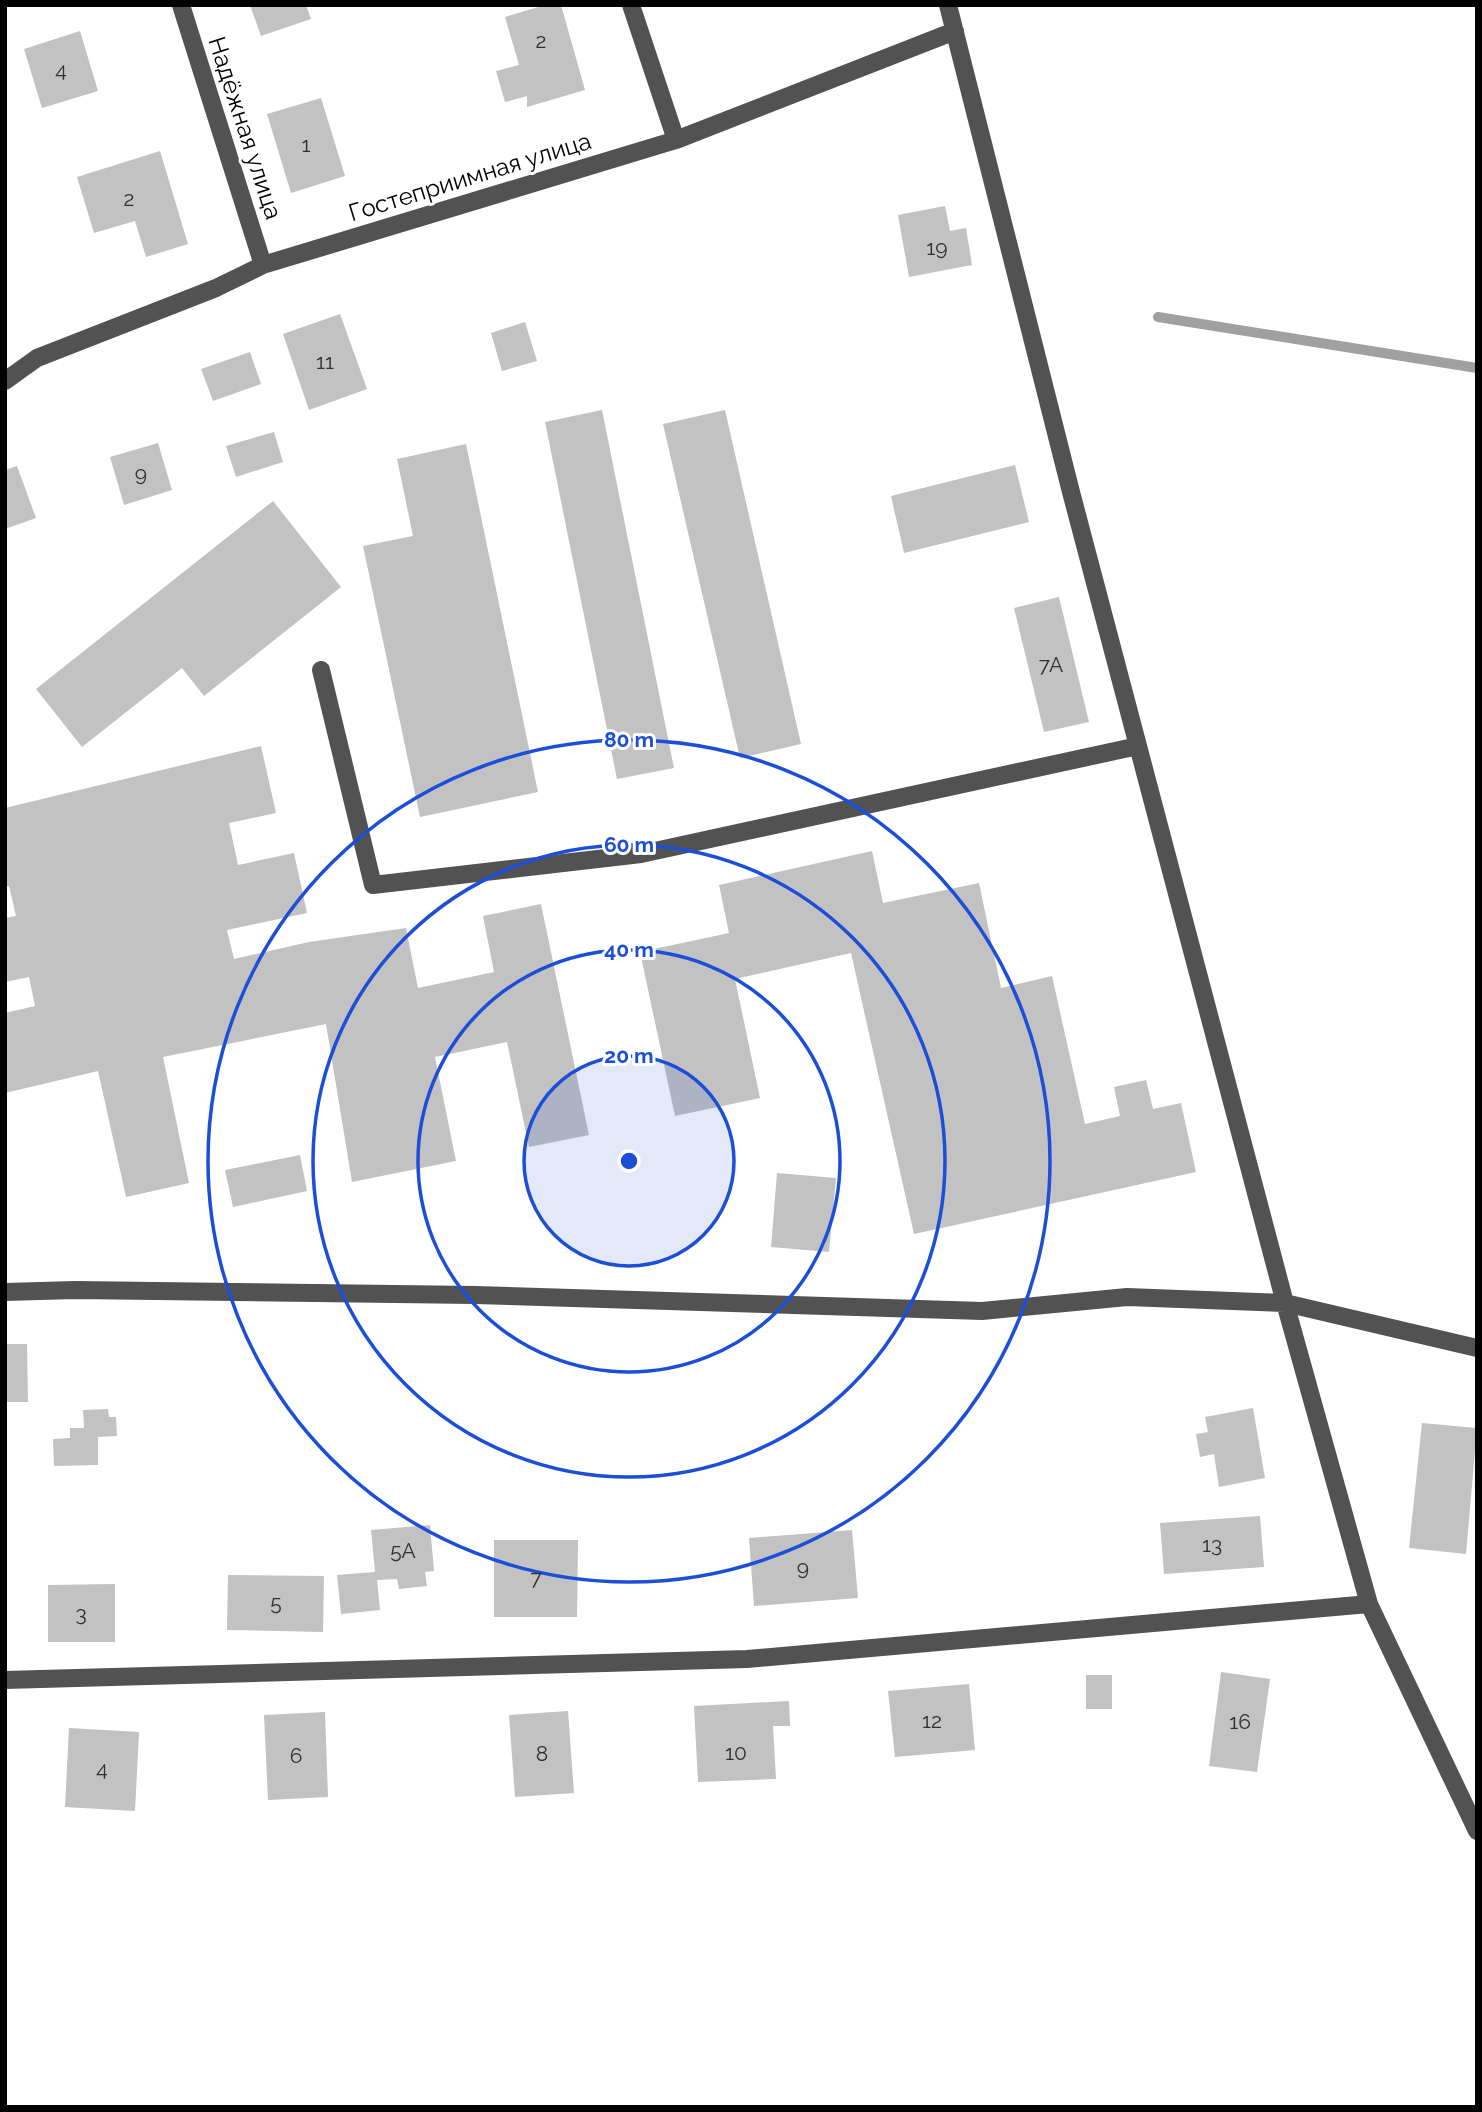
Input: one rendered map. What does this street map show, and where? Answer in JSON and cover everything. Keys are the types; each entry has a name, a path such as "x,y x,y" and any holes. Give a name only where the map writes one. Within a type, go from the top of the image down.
{"street":[{"name":"Надёжная улица","path":"181,5 263,265"},
{"path":"631,5 676,140"},
{"path":"948,5 1138,746 1285,1303 1369,1604 1470,1805 1477,1831"},
{"name":"Гостеприимная улица","path":"5,381 37,358 216,288 263,265 676,140 956,31"},
{"path":"321,670 373,885 641,854 1138,746"},
{"path":"5,1292 475,1295 982,1311 1127,1297 1285,1303 1477,1348"},
{"path":"5,1680 747,1659 1369,1604"}],"building":[{"path":"250,5 306,5 311,19 261,36"},
{"path":"545,5 561,5 585,90 527,107 527,96 505,102 496,71 519,65 505,17"},
{"path":"80,31 98,91 42,108 24,49"},
{"path":"321,98 345,176 291,193 267,114"},
{"path":"160,151 188,244 146,257 135,221 94,233 77,177"},
{"path":"945,206 950,231 966,228 972,265 909,277 898,215"},
{"path":"340,314 367,389 309,410 283,334"},
{"path":"525,322 537,361 502,371 491,333"},
{"path":"250,352 261,384 213,401 201,369"},
{"path":"602,410 674,768 617,779 545,422"},
{"path":"725,410 801,744 740,758 663,424"},
{"path":"274,432 283,462 236,477 226,446"},
{"path":"158,443 172,490 124,505 110,457"},
{"path":"466,444 538,792 420,817 363,546 413,536 397,459"},
{"path":"1015,465 1029,522 904,553 891,496"},
{"path":"17,466 36,518 5,529 5,470"},
{"path":"273,501 341,587 204,696 182,668 82,747 36,689"},
{"path":"1059,597 1089,722 1044,732 1014,608"},
{"path":"261,746 276,813 229,823 238,865 294,853 307,913 227,930 234,959 309,942 406,928 418,988 494,972 483,916 541,904 589,1135 529,1147 507,1042 435,1057 456,1161 352,1182 326,1024 163,1057 189,1183 126,1197 98,1071 5,1093 5,1013 35,1006 29,977 5,982 5,918 16,916 9,886 5,887 5,808"},
{"path":"872,851 883,903 979,883 1001,988 1052,976 1085,1124 1120,1116 1114,1087 1146,1080 1153,1109 1181,1103 1196,1172 914,1234 851,953 735,979 760,1098 675,1116 640,952 729,933 719,885"},
{"path":"300,1155 307,1191 233,1207 225,1170"},
{"path":"777,1173 836,1178 829,1252 771,1247"},
{"path":"5,1344 27,1344 28,1402 5,1402"},
{"path":"1253,1408 1265,1478 1219,1487 1214,1454 1200,1457 1196,1434 1208,1432 1205,1417"},
{"path":"108,1409 109,1417 116,1417 117,1436 98,1437 98,1465 54,1466 53,1439 70,1438 70,1428 84,1428 83,1410"},
{"path":"1422,1423 1477,1428 1466,1554 1409,1548"},
{"path":"1260,1516 1264,1567 1164,1574 1160,1523"},
{"path":"430,1525 434,1571 425,1572 427,1586 399,1589 397,1579 377,1580 380,1610 341,1614 337,1575 375,1572 371,1530"},
{"path":"852,1530 858,1598 754,1606 749,1538"},
{"path":"494,1540 578,1540 577,1617 494,1617"},
{"path":"228,1575 324,1576 323,1632 227,1630"},
{"path":"115,1584 115,1642 48,1642 48,1585"},
{"path":"1221,1672 1270,1679 1257,1772 1209,1766"},
{"path":"1086,1675 1112,1675 1112,1709 1086,1709"},
{"path":"969,1684 975,1750 895,1757 888,1691"},
{"path":"789,1701 790,1726 773,1726 776,1779 698,1782 694,1706"},
{"path":"568,1711 574,1793 515,1797 509,1715"},
{"path":"325,1712 328,1797 268,1800 264,1715"},
{"path":"69,1728 139,1732 135,1811 65,1807"}],"waterway":[{"path":"1158,317 1477,368"}]}
